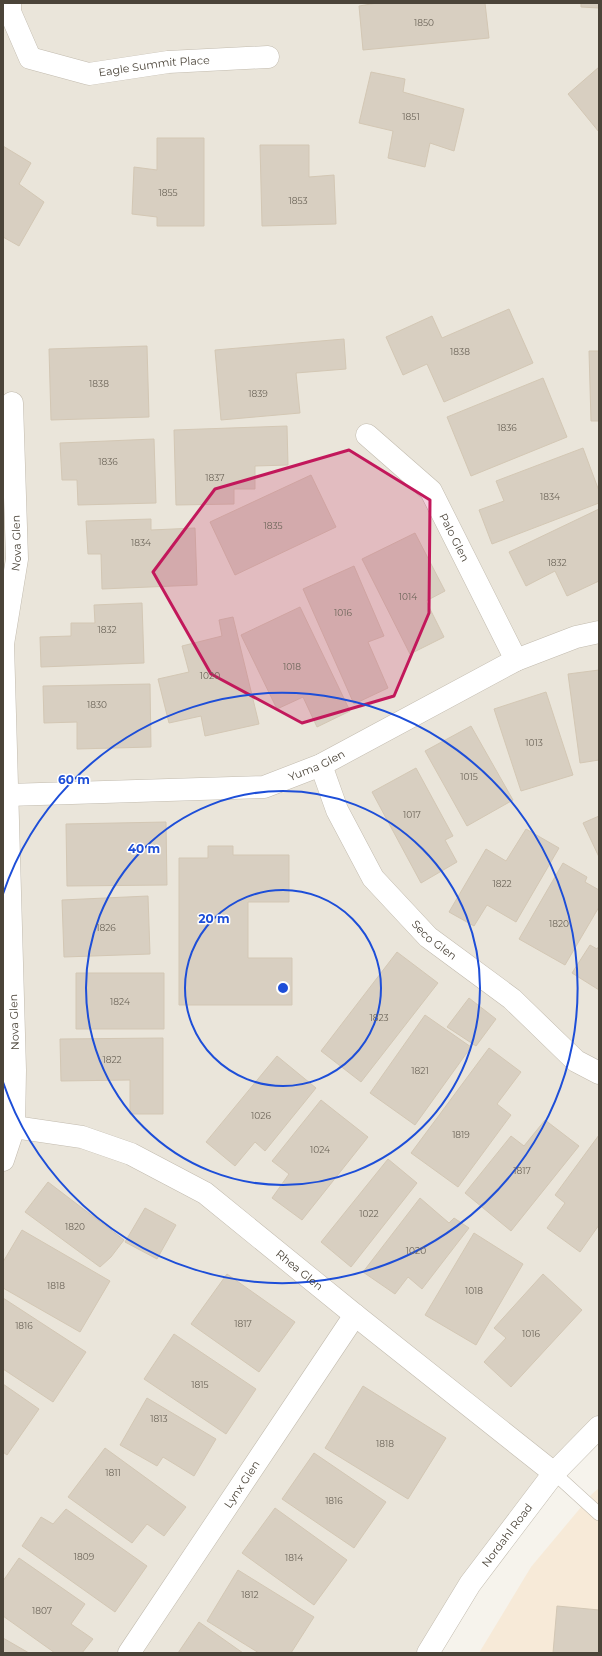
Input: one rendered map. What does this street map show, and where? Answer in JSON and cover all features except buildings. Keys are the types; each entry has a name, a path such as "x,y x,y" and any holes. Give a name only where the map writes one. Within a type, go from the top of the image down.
{"street":[{"name":"Eagle Summit Place","path":"10,3 10,12 30,58 90,74 168,62 268,57"},
{"name":"Nova Glen","path":"3,1160 14,1127 15,1070 3,644 18,559 12,403"},
{"name":"Palo Glen","path":"367,435 431,491 516,660"},
{"name":"Yuma Glen","path":"8,795 264,787 321,765 516,660 576,637 599,632"},
{"name":"Seco Glen","path":"321,765 337,810 373,878 428,937 512,999 576,1061 599,1073"},
{"name":"Rhea Glen","path":"14,1127 82,1137 96,1141 131,1154 205,1193 354,1315 554,1474"},
{"name":"Lynx Glen","path":"129,1653 354,1315"},
{"name":"Nordahl Road","path":"428,1653 470,1584 554,1474 599,1427"}],"lane":[{"path":"554,1474 599,1514"}],"highlighted area":[{"path":"349,450 430,500 429,613 394,696 302,723 211,674 153,572 215,489"}],"shaded area":[{"path":"3,3 599,3 599,1427 429,1653 3,1653"},
{"path":"599,1488 599,1653 479,1653 531,1567 592,1494"}]}
